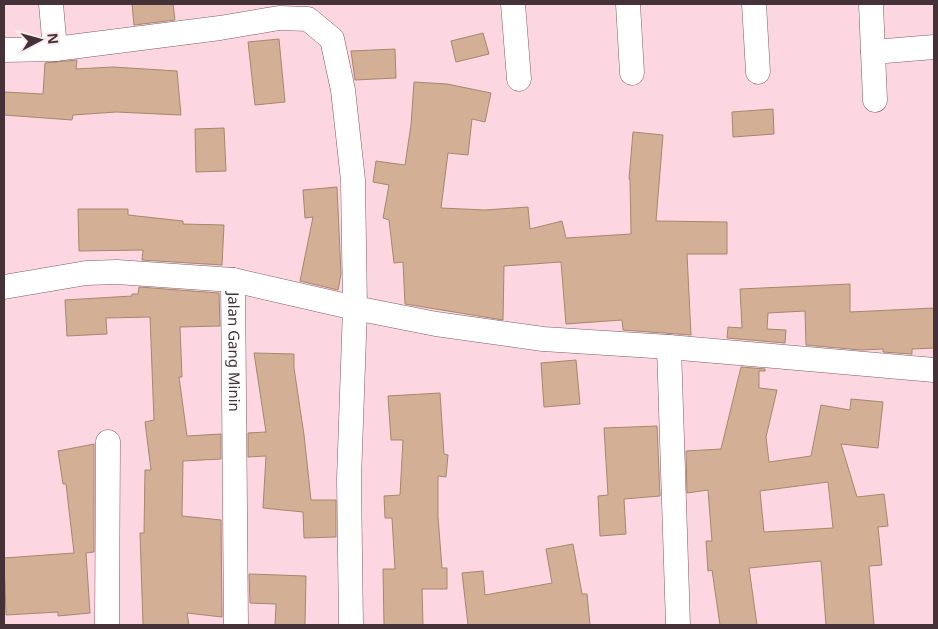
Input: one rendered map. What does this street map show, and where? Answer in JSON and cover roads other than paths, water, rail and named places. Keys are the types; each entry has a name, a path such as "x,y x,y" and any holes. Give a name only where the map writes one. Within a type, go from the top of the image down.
{"street":[{"path":"51,4 55,49"},
{"path":"513,4 519,79"},
{"path":"628,4 632,72"},
{"path":"754,4 758,72"},
{"path":"871,4 875,100"},
{"path":"4,50 55,49 220,28 309,11 332,39 343,90 353,180 355,308 349,479 351,625"},
{"path":"873,52 934,47"},
{"name":"Jalan Gang Minin","path":"4,287 86,273 117,272 233,280 236,625"},
{"path":"233,280 355,308 436,324 543,340 669,347 934,370"},
{"path":"669,347 678,625"},
{"path":"107,625 108,442"}]}
